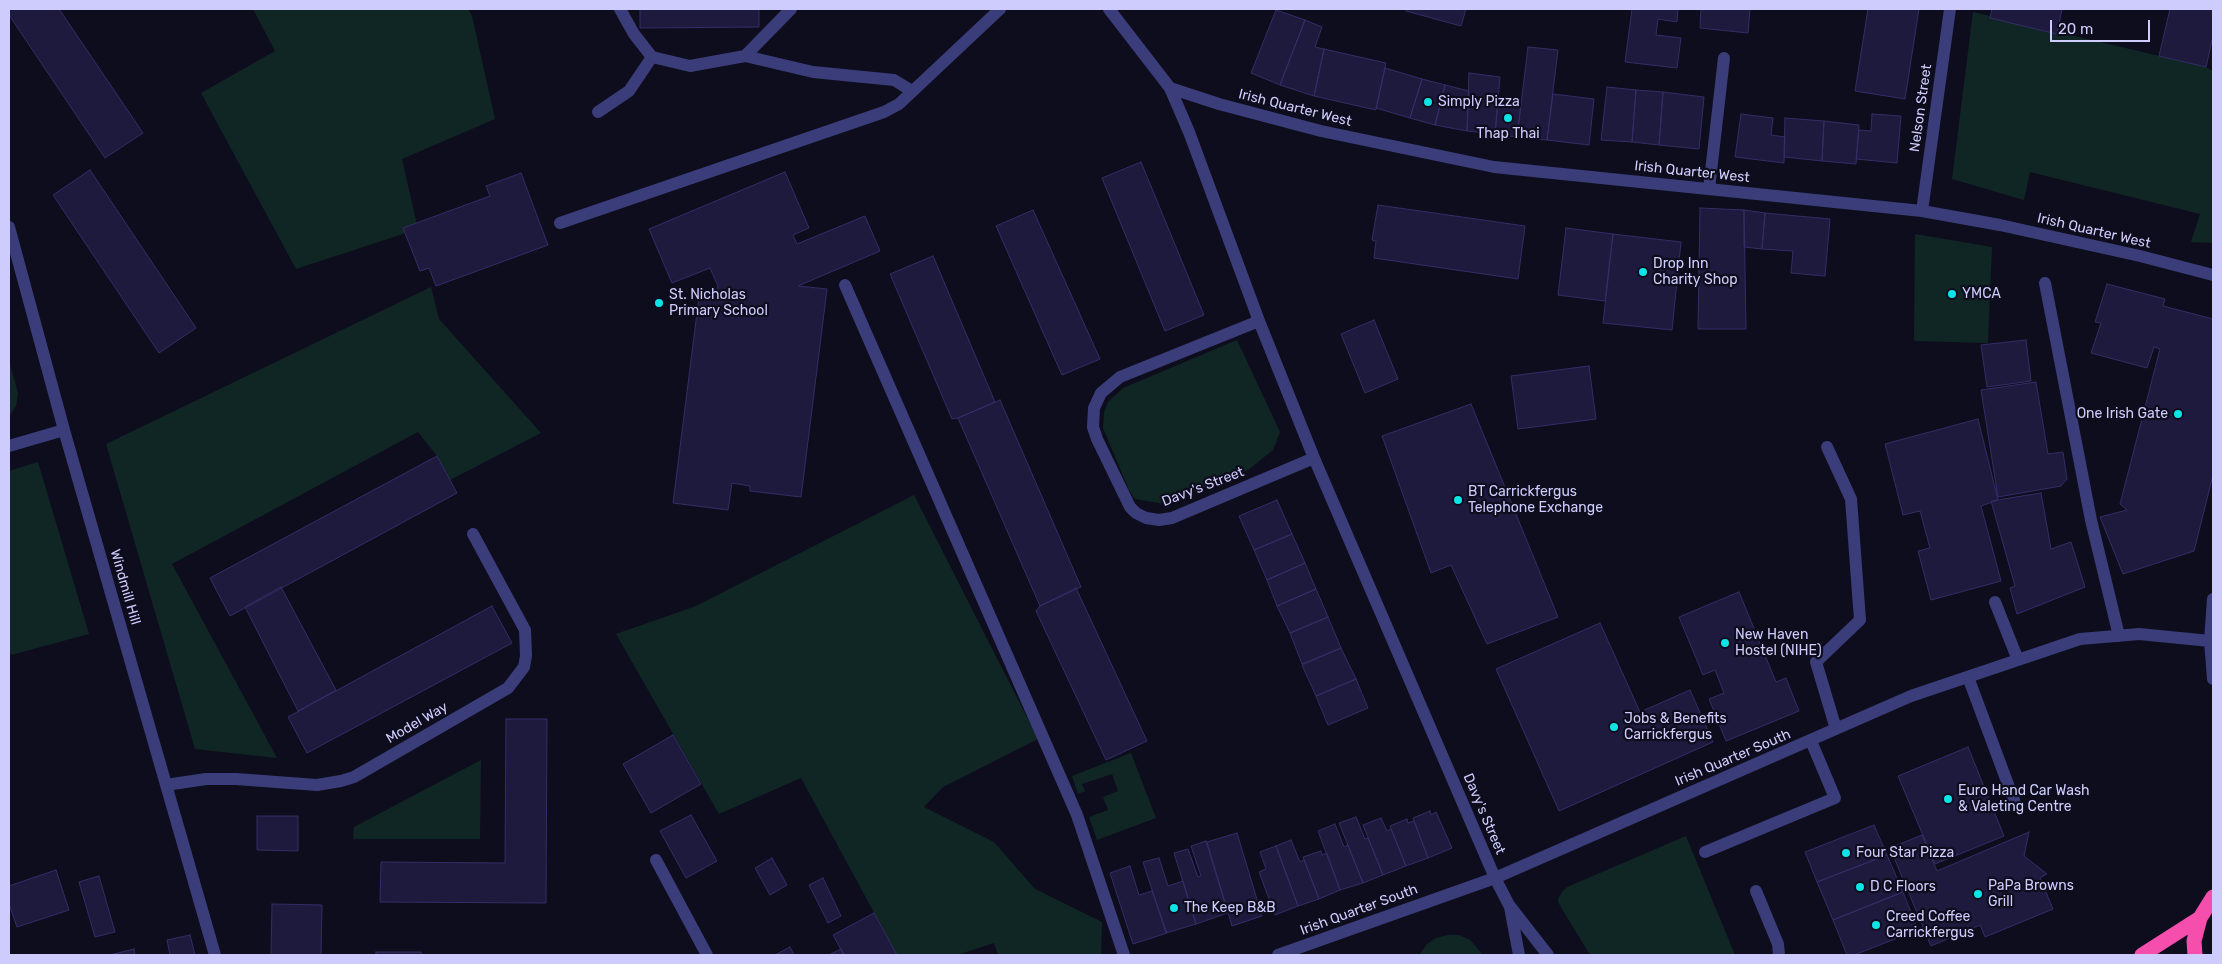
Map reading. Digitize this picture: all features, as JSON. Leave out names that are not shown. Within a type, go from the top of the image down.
[{"type":"highway","points":[[2195,955],[2194,941],[2200,918],[2213,895]]},
{"type":"highway","points":[[2142,955],[2200,918]]},
{"type":"street","points":[[620,9],[634,34],[652,57],[690,66],[745,56],[813,72],[894,80],[912,91]]},
{"type":"street","points":[[745,56],[791,9]]},
{"type":"street","points":[[560,223],[884,112],[899,104],[1000,9]]},
{"type":"street","name":"Davy's Street","points":[[1109,9],[1170,88],[1189,132],[1259,321],[1314,458],[1495,878],[1510,905],[1548,955]]},
{"type":"street","name":"Nelson Street","points":[[1922,211],[1950,9]]},
{"type":"street","points":[[598,112],[629,91],[652,57]]},
{"type":"street","points":[[1709,189],[1724,58]]},
{"type":"street","name":"Irish Quarter West","points":[[1170,88],[1219,104],[1321,131],[1494,167],[1922,211],[2056,237],[2213,275]]},
{"type":"street","name":"Windmill Hill","points":[[9,227],[64,430],[215,955]]},
{"type":"street","points":[[2045,283],[2091,520],[2119,636]]},
{"type":"street","points":[[845,285],[1077,815],[1124,955]]},
{"type":"street","name":"Davy's Street","points":[[1259,321],[1120,377],[1101,393],[1094,408],[1093,427],[1097,439],[1130,507],[1141,516],[1159,520],[1172,518],[1314,458]]},
{"type":"street","points":[[9,446],[64,430]]},
{"type":"street","points":[[1826,447],[1851,499],[1860,620],[1816,662],[1836,729]]},
{"type":"street","name":"Model Way","points":[[166,785],[206,780],[236,779],[317,785],[341,781],[354,776],[508,688],[524,667],[526,656],[524,630],[473,534]]},
{"type":"street","points":[[2213,599],[2210,641],[2213,679]]},
{"type":"street","points":[[1995,602],[2018,660]]},
{"type":"street","name":"Irish Quarter South","points":[[1278,955],[1495,878],[1911,696],[2080,639],[2139,634],[2210,641]]},
{"type":"street","points":[[1968,677],[2015,803]]},
{"type":"street","points":[[1705,852],[1836,798],[1811,740]]},
{"type":"street","points":[[656,860],[707,955]]},
{"type":"street","points":[[1756,891],[1778,944],[1779,955]]},
{"type":"street","name":"Davy's Street","points":[[1510,905],[1519,955]]},
{"type":"green space","points":[[253,9],[468,9],[472,16],[495,119],[402,159],[418,229],[296,269],[201,93],[275,51]]},
{"type":"green space","points":[[1973,12],[2206,67],[2213,71],[2213,243],[2191,242],[2200,214],[2030,172],[2024,200],[1952,179]]},
{"type":"green space","name":"YMCA","points":[[1915,234],[1992,247],[1988,343],[1914,341]]},
{"type":"green space","points":[[431,287],[439,319],[541,433],[450,480],[437,456],[418,432],[172,564],[277,758],[195,749],[106,444]]},
{"type":"green space","points":[[1237,340],[1280,432],[1273,450],[1248,470],[1164,504],[1135,499],[1129,490],[1103,428],[1104,413],[1108,402],[1123,388]]},
{"type":"green space","points":[[9,361],[18,393],[16,406],[9,416]]},
{"type":"green space","points":[[38,462],[89,634],[11,655],[9,648],[9,471]]},
{"type":"green space","points":[[914,495],[1038,739],[943,787],[924,807],[994,842],[1035,889],[1102,922],[1101,955],[998,955],[994,943],[957,955],[897,955],[801,778],[719,814],[616,634],[696,606]]},
{"type":"green space","points":[[1131,753],[1156,818],[1097,840],[1089,817],[1108,810],[1103,797],[1118,791],[1112,774],[1082,784],[1085,791],[1078,794],[1072,776]]},
{"type":"green space","points":[[481,760],[480,839],[353,839],[354,827]]},
{"type":"green space","points":[[1686,836],[1735,955],[1590,955],[1559,904],[1558,899],[1562,892],[1567,887]]},
{"type":"green space","points":[[1447,935],[1459,935],[1470,940],[1483,955],[1419,955],[1427,944],[1436,938]]},
{"type":"building","points":[[9,9],[59,9],[143,133],[105,158],[9,15]]},
{"type":"building","points":[[640,9],[759,9],[759,27],[640,28]]},
{"type":"building","points":[[1406,9],[1466,9],[1461,26],[1406,11]]},
{"type":"building","points":[[1632,9],[1678,9],[1677,22],[1658,19],[1656,35],[1681,38],[1677,68],[1625,62]]},
{"type":"building","points":[[1701,9],[1750,9],[1748,33],[1700,28]]},
{"type":"building","points":[[1868,9],[1919,9],[1905,99],[1855,91]]},
{"type":"building","points":[[1992,9],[2062,9],[2057,34],[1990,18]]},
{"type":"building","points":[[2170,9],[2213,9],[2213,36],[2206,67],[2159,56]]},
{"type":"building","points":[[1276,10],[1305,20],[1280,85],[1251,73]]},
{"type":"building","points":[[1305,20],[1322,27],[1315,47],[1324,49],[1314,96],[1280,85]]},
{"type":"building","points":[[1528,47],[1558,50],[1547,140],[1517,137]]},
{"type":"building","points":[[1324,49],[1386,63],[1376,110],[1314,96]]},
{"type":"building","points":[[1385,68],[1422,79],[1410,118],[1376,108]]},
{"type":"building","points":[[1469,73],[1500,77],[1495,134],[1467,131]]},
{"type":"building","name":"Simply Pizza","points":[[1422,79],[1445,85],[1435,125],[1410,118]]},
{"type":"building","points":[[1445,85],[1469,91],[1467,131],[1435,125]]},
{"type":"building","points":[[1607,87],[1636,90],[1632,142],[1601,140]]},
{"type":"building","points":[[1636,90],[1663,92],[1659,145],[1632,142]]},
{"type":"building","points":[[1663,92],[1704,97],[1699,149],[1659,145]]},
{"type":"building","points":[[1553,94],[1594,99],[1589,145],[1547,140]]},
{"type":"building","name":"Thap Thai","points":[[1498,101],[1521,103],[1517,137],[1495,134]]},
{"type":"building","points":[[1741,114],[1773,118],[1771,135],[1785,137],[1784,163],[1735,157]]},
{"type":"building","points":[[1872,114],[1901,116],[1897,163],[1856,159],[1859,130],[1871,131]]},
{"type":"building","points":[[1785,118],[1824,121],[1822,161],[1784,157]]},
{"type":"building","points":[[1824,121],[1859,125],[1856,164],[1822,161]]},
{"type":"building","points":[[1141,162],[1204,315],[1165,331],[1102,178]]},
{"type":"building","points":[[90,170],[196,328],[159,353],[53,195]]},
{"type":"building","name":"St. Nicholas Primary School","points":[[785,172],[809,228],[793,235],[797,244],[865,216],[880,251],[798,286],[827,289],[801,497],[750,491],[750,486],[732,483],[728,510],[673,503],[699,297],[716,299],[718,286],[710,268],[672,283],[649,229]]},
{"type":"building","points":[[521,173],[548,245],[436,286],[429,268],[420,271],[403,228],[490,196],[486,186]]},
{"type":"building","points":[[1378,205],[1525,226],[1518,279],[1374,258],[1376,241],[1372,240]]},
{"type":"building","points":[[1700,208],[1744,210],[1746,329],[1698,329]]},
{"type":"building","points":[[1033,210],[1100,359],[1062,375],[996,226]]},
{"type":"building","points":[[1744,210],[1765,213],[1762,249],[1744,247]]},
{"type":"building","points":[[1765,213],[1830,219],[1825,276],[1791,273],[1793,251],[1762,249]]},
{"type":"building","points":[[1566,228],[1613,234],[1605,301],[1558,295]]},
{"type":"building","name":"Drop Inn Charity Shop","points":[[1613,234],[1681,242],[1672,330],[1603,323]]},
{"type":"building","points":[[933,256],[995,402],[952,419],[890,274]]},
{"type":"building","name":"One Irish Gate","points":[[2107,284],[2165,299],[2163,306],[2213,319],[2213,475],[2194,551],[2123,574],[2100,517],[2127,510],[2120,504],[2160,349],[2154,347],[2147,368],[2091,353],[2101,323],[2095,322]]},
{"type":"building","points":[[1374,320],[1398,379],[1365,393],[1341,334]]},
{"type":"building","points":[[2026,340],[2031,381],[1987,387],[1981,345]]},
{"type":"building","points":[[1589,366],[1596,419],[1518,429],[1511,376]]},
{"type":"building","points":[[2036,382],[2048,454],[2063,452],[2067,479],[2061,486],[1998,497],[1981,390]]},
{"type":"building","points":[[1000,400],[1081,587],[1040,606],[958,418]]},
{"type":"building","name":"BT Carrickfergus Telephone Exchange","points":[[1471,404],[1558,617],[1487,644],[1451,565],[1431,573],[1382,436]]},
{"type":"building","points":[[1978,419],[1998,500],[1981,506],[2001,581],[1931,600],[1918,551],[1930,548],[1920,511],[1903,515],[1885,444]]},
{"type":"building","points":[[437,456],[457,493],[230,616],[210,578]]},
{"type":"building","points":[[2041,493],[2051,549],[2071,542],[2085,587],[2017,614],[2010,588],[2015,586],[1991,501]]},
{"type":"building","points":[[1277,500],[1292,534],[1254,550],[1239,516]]},
{"type":"building","points":[[1292,534],[1305,563],[1267,580],[1254,550]]},
{"type":"building","points":[[1305,563],[1316,589],[1277,606],[1267,580]]},
{"type":"building","points":[[281,587],[336,690],[298,711],[245,607]]},
{"type":"building","points":[[1076,588],[1147,741],[1106,760],[1036,611],[1040,606]]},
{"type":"building","points":[[1316,589],[1328,617],[1290,633],[1277,606]]},
{"type":"building","name":"New Haven Hostel (NIHE)","points":[[1739,592],[1776,682],[1786,678],[1799,711],[1726,741],[1709,699],[1724,693],[1715,670],[1703,675],[1679,617]]},
{"type":"building","points":[[492,606],[512,643],[307,753],[288,717]]},
{"type":"building","points":[[1328,617],[1341,648],[1302,664],[1290,633]]},
{"type":"building","name":"Jobs & Benefits Carrickfergus","points":[[1600,623],[1640,712],[1690,690],[1713,742],[1559,811],[1496,669]]},
{"type":"building","points":[[1341,648],[1356,679],[1316,696],[1302,665]]},
{"type":"building","points":[[1356,679],[1368,708],[1328,725],[1316,696]]},
{"type":"building","points":[[506,719],[547,719],[546,903],[380,902],[381,862],[505,863]]},
{"type":"building","points":[[673,735],[701,784],[651,813],[623,764]]},
{"type":"building","name":"Euro Hand Car Wash & Valeting Centre","points":[[1968,747],[2004,836],[1935,864],[1898,776]]},
{"type":"building","points":[[1430,811],[1431,815],[1436,812],[1452,848],[1428,858],[1413,818]]},
{"type":"building","points":[[691,815],[717,861],[686,878],[660,831]]},
{"type":"building","points":[[257,816],[298,816],[298,851],[257,850]]},
{"type":"building","points":[[1356,817],[1365,839],[1368,838],[1383,875],[1363,883],[1339,823]]},
{"type":"building","points":[[1381,818],[1387,831],[1391,829],[1406,866],[1383,875],[1363,825]]},
{"type":"building","points":[[1407,819],[1408,823],[1414,821],[1428,858],[1406,866],[1390,826]]},
{"type":"building","points":[[1335,824],[1344,847],[1348,845],[1363,883],[1340,890],[1318,831]]},
{"type":"building","name":"Four Star Pizza","points":[[1874,825],[1887,855],[1817,882],[1805,852]]},
{"type":"building","name":"PaPa Browns Grill","points":[[2029,832],[2024,856],[2047,874],[2040,878],[2053,909],[1985,937],[1980,925],[1931,946],[1890,848],[1922,835],[1937,871]]},
{"type":"building","points":[[1237,833],[1262,916],[1232,926],[1207,842]]},
{"type":"building","points":[[1291,840],[1300,862],[1304,860],[1319,899],[1298,906],[1276,846]]},
{"type":"building","points":[[1206,841],[1228,913],[1196,924],[1174,853],[1188,849],[1198,877],[1201,876],[1191,846]]},
{"type":"building","points":[[1276,846],[1298,906],[1275,915],[1259,872],[1266,869],[1260,852]]},
{"type":"building","points":[[1321,851],[1322,855],[1327,853],[1340,890],[1319,899],[1303,857]]},
{"type":"building","name":"D C Floors","points":[[1887,855],[1903,892],[1833,920],[1817,882]]},
{"type":"building","points":[[772,858],[787,885],[770,895],[755,868]]},
{"type":"building","name":"The Keep B&B","points":[[1159,858],[1168,886],[1183,881],[1196,924],[1166,933],[1143,862]]},
{"type":"building","points":[[1130,866],[1139,895],[1152,891],[1167,933],[1133,944],[1110,873]]},
{"type":"building","points":[[56,870],[69,910],[17,927],[9,904],[9,886]]},
{"type":"building","points":[[99,876],[115,932],[95,937],[79,882]]},
{"type":"building","points":[[823,878],[841,916],[828,923],[809,885]]},
{"type":"building","name":"Creed Coffee Carrickfergus","points":[[1903,892],[1918,930],[1854,955],[1847,955],[1833,920]]},
{"type":"building","points":[[272,904],[322,905],[321,955],[271,955]]},
{"type":"building","points":[[874,913],[897,955],[844,955],[833,935]]},
{"type":"building","points":[[190,935],[195,955],[170,955],[167,940]]},
{"type":"building","points":[[790,947],[794,955],[775,955]]},
{"type":"building","points":[[134,949],[135,955],[110,955]]},
{"type":"building","points":[[841,949],[844,955],[829,955]]},
{"type":"building","points":[[376,952],[421,952],[421,955],[376,955]]},
{"type":"place","name":"Simply Pizza","points":[[1428,102]]},
{"type":"place","name":"Thap Thai","points":[[1508,118]]},
{"type":"place","name":"Drop Inn Charity Shop","points":[[1643,272]]},
{"type":"place","name":"YMCA","points":[[1952,294]]},
{"type":"place","name":"St. Nicholas Primary School","points":[[659,303]]},
{"type":"place","name":"One Irish Gate","points":[[2178,414]]},
{"type":"place","name":"BT Carrickfergus Telephone Exchange","points":[[1458,500]]},
{"type":"place","name":"New Haven Hostel (NIHE)","points":[[1725,643]]},
{"type":"place","name":"Jobs & Benefits Carrickfergus","points":[[1614,727]]},
{"type":"place","name":"Euro Hand Car Wash & Valeting Centre","points":[[1948,799]]},
{"type":"place","name":"Four Star Pizza","points":[[1846,853]]},
{"type":"place","name":"D C Floors","points":[[1860,887]]},
{"type":"place","name":"PaPa Browns Grill","points":[[1978,894]]},
{"type":"place","name":"The Keep B&B","points":[[1174,908]]},
{"type":"place","name":"Creed Coffee Carrickfergus","points":[[1876,925]]}]
